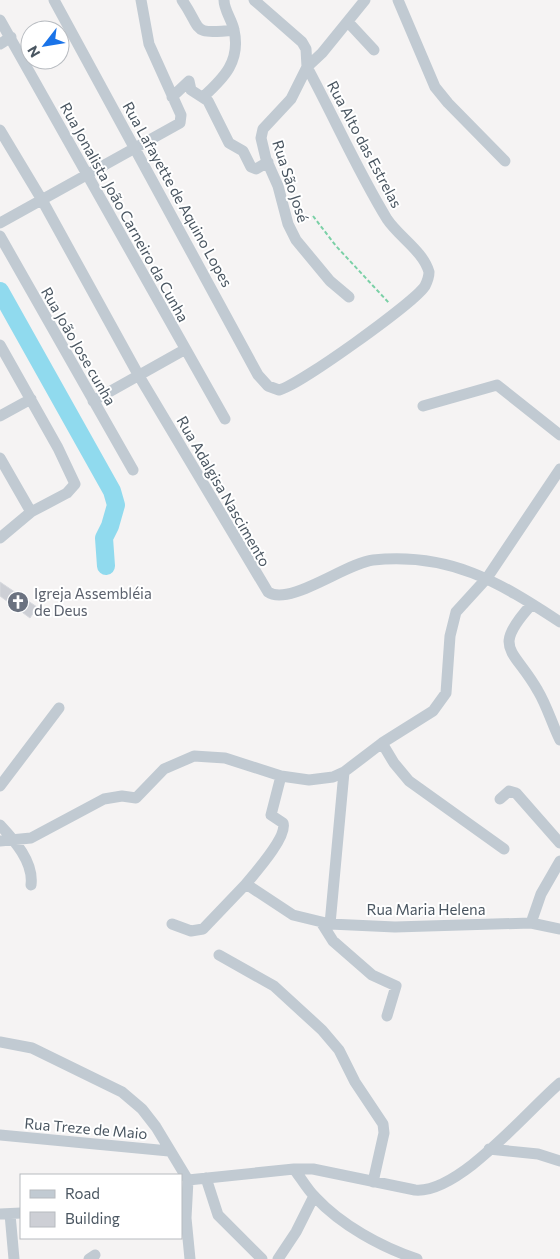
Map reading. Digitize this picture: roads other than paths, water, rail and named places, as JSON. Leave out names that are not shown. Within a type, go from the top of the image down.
[{"type":"street","name":"Rua Lafayette de Aquino Lopes","points":[[54,0],[258,375],[268,386],[284,389]]},
{"type":"street","points":[[0,224],[135,146],[180,123],[181,117],[149,44],[142,0]]},
{"type":"street","points":[[182,0],[196,28],[203,32],[234,30]]},
{"type":"street","points":[[203,97],[225,76],[232,66],[236,48],[234,30],[224,0]]},
{"type":"street","name":"Rua Alto das Estrelas","points":[[254,0],[302,42],[306,49],[307,67],[369,190],[394,230],[427,264],[430,272],[424,287],[396,310],[348,348],[284,389]]},
{"type":"street","points":[[307,67],[348,22],[365,0]]},
{"type":"street","points":[[398,0],[435,86],[448,103],[505,161]]},
{"type":"street","name":"Rua Jonalista João Carneiro da Cunha","points":[[0,20],[88,173],[184,350],[225,419]]},
{"type":"street","points":[[348,22],[374,50]]},
{"type":"street","points":[[0,44],[11,37]]},
{"type":"street","name":"Rua São José","points":[[307,67],[291,99],[263,129],[261,138],[278,186],[288,224],[296,240],[330,281],[348,297]]},
{"type":"street","points":[[172,97],[189,81],[191,90],[203,97],[214,112],[229,143],[243,151],[251,167],[256,169],[268,162]]},
{"type":"street","name":"Rua Adalgisa Nascimento","points":[[0,130],[42,200],[139,376],[212,496],[263,588],[272,595],[284,596],[298,592],[342,570],[373,560],[411,560],[440,563],[461,567],[487,578],[560,622]]},
{"type":"street","name":"Rua João Jose cunha","points":[[0,236],[133,470]]},
{"type":"street","points":[[0,345],[58,448],[75,484],[68,493],[32,512],[0,538]]},
{"type":"street","points":[[93,401],[184,350]]},
{"type":"street","points":[[423,406],[497,385],[560,435]]},
{"type":"street","points":[[0,416],[31,399]]},
{"type":"street","points":[[0,458],[32,512]]},
{"type":"street","points":[[0,841],[31,838],[104,799],[122,796],[138,797],[164,769],[194,756],[226,758],[281,776],[318,780],[333,777],[344,772],[382,743],[433,711],[444,699],[448,687],[450,636],[454,618],[460,608],[487,578],[560,469]]},
{"type":"street","points":[[532,604],[514,626],[509,637],[509,648],[538,691],[560,740]]},
{"type":"street","points":[[2,779],[59,708]]},
{"type":"street","points":[[382,743],[394,763],[409,780],[504,849]]},
{"type":"street","points":[[344,772],[326,923],[332,941],[372,975],[396,986],[397,989],[387,1016]]},
{"type":"street","points":[[172,924],[191,931],[203,929],[246,884],[269,855],[284,828],[284,823],[271,815],[281,776]]},
{"type":"street","points":[[500,799],[509,791],[516,793],[559,840]]},
{"type":"street","points":[[0,825],[15,841],[27,863],[32,878],[31,884]]},
{"type":"street","points":[[531,924],[541,894],[560,861]]},
{"type":"street","name":"Rua Maria Helena","points":[[246,884],[282,910],[293,915],[326,923],[396,927],[531,924],[560,929]]},
{"type":"street","points":[[219,956],[274,986],[322,1030],[339,1050],[355,1082],[383,1124],[384,1132],[372,1182]]},
{"type":"street","points":[[0,1042],[32,1048],[122,1092],[142,1109],[156,1127],[188,1180],[186,1218],[190,1259]]},
{"type":"street","points":[[188,1180],[294,1169],[327,1170],[372,1182],[416,1190],[433,1189],[459,1174],[489,1149],[560,1083]]},
{"type":"street","name":"Rua Treze de Maio","points":[[0,1135],[169,1151]]},
{"type":"street","points":[[489,1149],[538,1154],[560,1161]]},
{"type":"street","points":[[294,1169],[314,1196],[346,1223],[386,1246],[415,1259]]},
{"type":"street","points":[[206,1178],[218,1215],[262,1259]]},
{"type":"street","points":[[278,1259],[296,1232],[314,1196]]},
{"type":"street","points":[[10,1213],[14,1259]]},
{"type":"waterway","points":[[0,291],[112,491],[116,505],[110,526],[104,538],[106,566]]},
{"type":"place","name":"Igreja Assembléia de Deus","points":[[18,602]]}]
